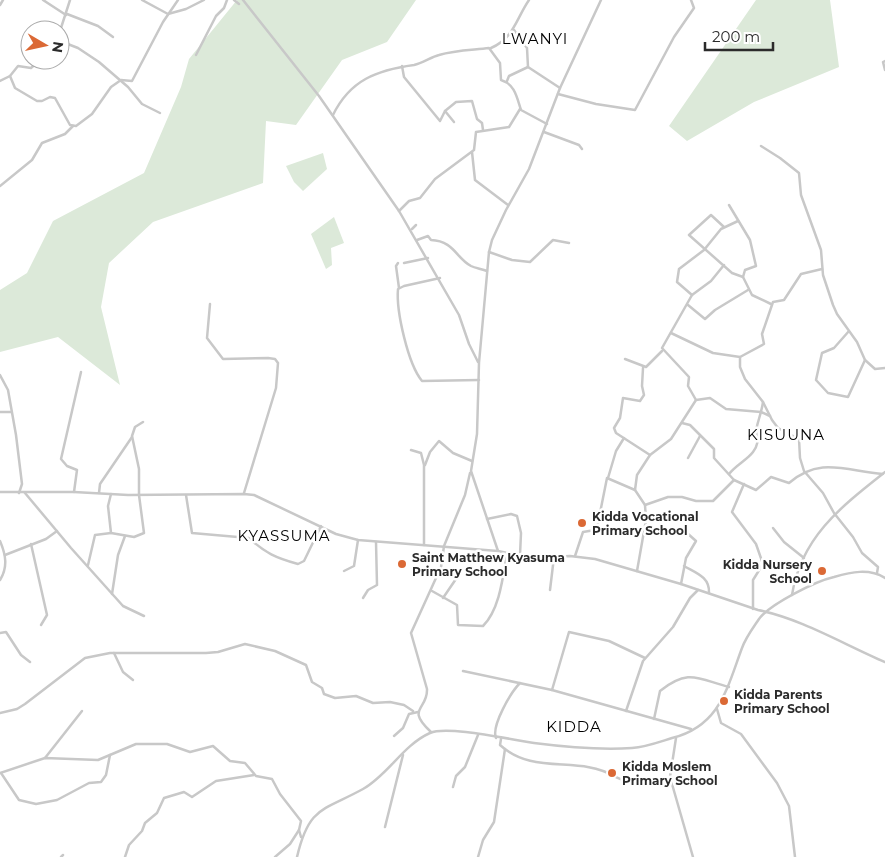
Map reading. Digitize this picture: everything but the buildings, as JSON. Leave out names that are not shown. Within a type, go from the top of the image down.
[{"type":"street","points":[[0,5],[3,0]]},
{"type":"street","points":[[43,0],[66,15],[98,26],[113,37]]},
{"type":"street","points":[[64,20],[70,0]]},
{"type":"street","points":[[142,0],[168,14],[186,9],[204,0]]},
{"type":"street","points":[[0,186],[32,160],[42,143],[65,134],[73,126],[87,119],[97,108],[108,90],[121,80],[132,81],[168,14],[178,0]]},
{"type":"street","points":[[196,55],[216,16],[224,8],[228,0]]},
{"type":"street","points":[[234,0],[239,4]]},
{"type":"street","points":[[243,0],[332,116],[400,211],[440,278],[459,315],[469,344],[479,363]]},
{"type":"street","points":[[332,116],[345,93],[356,84],[395,67],[416,64],[438,55],[491,48],[499,44],[514,30],[518,16],[529,0]]},
{"type":"street","points":[[601,0],[560,88],[530,169],[508,205],[492,240],[489,252],[479,363],[476,434],[471,471],[465,495],[444,546],[441,567],[411,634],[427,689],[427,696],[418,712],[421,722],[431,732],[478,735],[537,744],[632,748],[676,738],[704,723],[717,709],[729,687],[742,646],[759,619],[768,611],[792,595],[821,581],[842,575],[856,572],[877,573],[885,578]]},
{"type":"street","points":[[558,94],[596,104],[635,110],[674,37],[693,11],[691,0]]},
{"type":"street","points":[[514,30],[527,48],[528,67]]},
{"type":"street","points":[[70,45],[78,48],[121,80],[142,104],[160,113]]},
{"type":"street","points":[[491,48],[500,63],[501,78],[507,81],[516,93],[520,108],[547,124]]},
{"type":"street","points":[[885,61],[883,62],[885,70]]},
{"type":"street","points":[[0,81],[10,76],[18,66],[20,66]]},
{"type":"street","points":[[402,66],[404,76],[440,121],[445,111],[456,102],[472,101],[477,119],[482,123],[483,130]]},
{"type":"street","points":[[528,67],[560,88]]},
{"type":"street","points":[[507,81],[509,76],[528,67]]},
{"type":"street","points":[[10,76],[15,88],[37,101],[50,97],[54,98],[73,126]]},
{"type":"street","points":[[400,211],[409,201],[420,198],[435,179],[472,152],[476,147],[476,132],[509,126],[520,108]]},
{"type":"street","points":[[445,111],[454,122]]},
{"type":"street","points":[[544,132],[574,143],[582,149]]},
{"type":"street","points":[[761,146],[798,172],[801,195],[821,250],[822,269],[837,314],[865,360],[875,369],[885,368]]},
{"type":"street","points":[[472,152],[476,180],[508,205]]},
{"type":"street","points":[[729,205],[750,240],[756,266],[745,270],[743,276],[749,290],[756,298],[772,304],[784,300],[801,274],[822,269]]},
{"type":"street","points":[[724,227],[712,215],[690,232],[689,235],[704,250],[734,274],[743,276]]},
{"type":"street","points":[[692,295],[678,282],[680,269],[704,250],[724,227],[738,221]]},
{"type":"street","points":[[412,231],[412,226],[416,225]]},
{"type":"street","points":[[417,240],[428,236],[431,240],[441,241],[458,252],[469,265],[486,271]]},
{"type":"street","points":[[489,252],[512,260],[530,262],[537,253],[553,240],[569,243]]},
{"type":"street","points":[[404,263],[428,258]]},
{"type":"street","points":[[398,263],[396,266],[397,284],[401,288]]},
{"type":"street","points":[[625,359],[643,368],[649,366],[662,351],[670,332],[688,305],[692,295],[711,281],[724,265]]},
{"type":"street","points":[[440,278],[401,288],[398,291],[399,320],[411,359],[421,380],[479,380]]},
{"type":"street","points":[[688,305],[706,319],[715,310],[749,290]]},
{"type":"street","points":[[210,304],[207,338],[221,357],[268,358],[275,359],[278,363],[276,388],[244,494]]},
{"type":"street","points":[[670,332],[713,353],[740,357],[764,344],[762,334],[772,304]]},
{"type":"street","points":[[849,331],[832,350],[822,353],[817,381],[828,392],[848,398],[865,360]]},
{"type":"street","points":[[662,351],[689,377],[688,386],[696,400]]},
{"type":"street","points":[[740,357],[740,367],[745,379],[763,402],[778,428],[799,439],[800,458],[804,471],[823,493],[834,513],[862,553],[875,562],[878,567],[877,573]]},
{"type":"street","points":[[643,368],[642,386],[644,395],[640,401],[623,398],[620,418],[614,426],[616,433],[650,455]]},
{"type":"street","points":[[74,492],[77,470],[67,466],[61,459],[81,372]]},
{"type":"street","points":[[0,374],[8,390],[22,484],[19,493]]},
{"type":"street","points":[[696,400],[710,398],[726,409],[761,412],[770,416]]},
{"type":"street","points":[[637,571],[645,532],[645,505],[635,490],[637,475],[650,455],[671,439],[696,400]]},
{"type":"street","points":[[729,474],[737,464],[749,457],[757,445],[759,437],[756,428],[763,402]]},
{"type":"street","points":[[0,412],[11,412]]},
{"type":"street","points":[[99,493],[100,484],[132,436],[135,427],[143,422]]},
{"type":"street","points":[[682,423],[690,425],[714,449],[714,458],[734,480],[756,490],[769,478],[774,477],[789,483],[804,471],[825,465],[884,473]]},
{"type":"street","points":[[88,565],[95,535],[112,533],[134,537],[144,533],[139,495],[139,469],[132,436]]},
{"type":"street","points":[[688,458],[700,436]]},
{"type":"street","points":[[575,556],[583,532],[597,528],[615,453],[624,438]]},
{"type":"street","points":[[424,468],[430,452],[439,441],[453,453],[472,461]]},
{"type":"street","points":[[411,450],[421,453],[424,468],[424,546]]},
{"type":"street","points":[[471,471],[498,551]]},
{"type":"street","points":[[792,595],[804,559],[820,530],[834,513],[884,473]]},
{"type":"street","points":[[608,478],[623,487],[635,490]]},
{"type":"street","points":[[645,505],[668,497],[682,497],[696,501],[713,500],[734,480]]},
{"type":"street","points":[[744,484],[732,512],[756,544],[763,564],[753,580],[753,609]]},
{"type":"street","points":[[0,492],[254,495],[321,526],[358,540],[498,551],[520,556],[575,556],[594,559],[681,584],[753,609],[768,611],[822,632],[885,662]]},
{"type":"street","points":[[25,493],[112,594],[130,610],[144,616]]},
{"type":"street","points":[[111,494],[108,506],[112,533]]},
{"type":"street","points":[[186,494],[192,533],[249,538],[256,547],[273,556],[298,564],[304,561],[321,526]]},
{"type":"street","points":[[488,519],[511,514],[517,516],[521,533],[520,556]]},
{"type":"street","points":[[773,528],[784,542],[804,559]]},
{"type":"street","points":[[5,555],[46,539],[57,531]]},
{"type":"street","points":[[681,584],[687,554],[696,541],[687,533]]},
{"type":"street","points":[[112,594],[118,554],[125,536]]},
{"type":"street","points":[[344,571],[354,566],[358,540]]},
{"type":"street","points":[[0,541],[5,555],[6,570],[0,580]]},
{"type":"street","points":[[363,598],[368,590],[377,585],[376,542]]},
{"type":"street","points":[[31,544],[47,615],[41,625]]},
{"type":"street","points":[[431,590],[457,605],[458,625],[485,626],[497,598],[507,553]]},
{"type":"street","points":[[550,590],[555,565],[554,557]]},
{"type":"street","points":[[684,566],[702,575],[708,582],[709,594]]},
{"type":"street","points":[[443,598],[458,576]]},
{"type":"street","points":[[626,712],[645,658],[673,627],[690,598],[698,590]]},
{"type":"street","points":[[0,633],[6,632],[21,655],[30,662]]},
{"type":"street","points":[[552,690],[569,632],[609,641],[645,658]]},
{"type":"street","points":[[0,713],[17,709],[25,704],[85,658],[114,653],[212,652],[245,644],[275,651],[306,665],[312,682],[322,688],[324,694],[335,698],[356,696],[373,703],[390,702],[418,712]]},
{"type":"street","points":[[114,653],[123,672],[133,680]]},
{"type":"street","points":[[462,671],[552,690],[692,730]]},
{"type":"street","points":[[654,719],[660,691],[684,678],[694,676],[729,687]]},
{"type":"street","points":[[496,738],[494,731],[498,718],[505,709],[510,695],[520,684]]},
{"type":"street","points":[[717,709],[721,723],[741,734],[777,783],[787,802],[794,833],[795,857]]},
{"type":"street","points":[[45,758],[82,711]]},
{"type":"street","points":[[394,736],[403,728],[409,714],[413,711]]},
{"type":"street","points":[[297,857],[301,839],[310,823],[326,806],[372,783],[403,754],[431,732]]},
{"type":"street","points":[[453,787],[456,776],[465,767],[478,735]]},
{"type":"street","points":[[501,738],[500,745],[505,750],[530,762],[590,766],[608,772],[627,783]]},
{"type":"street","points":[[676,738],[670,777],[693,857]]},
{"type":"street","points":[[110,755],[108,770],[101,782],[89,783],[58,800],[44,803],[33,804],[19,800],[0,773],[45,758],[93,760],[110,755],[126,746],[142,743],[167,744],[190,752],[213,746],[230,761],[245,763],[254,775]]},
{"type":"street","points":[[478,857],[483,840],[494,822],[505,750]]},
{"type":"street","points":[[385,827],[403,754]]},
{"type":"street","points":[[125,857],[129,845],[142,831],[145,823],[157,813],[164,798],[184,792],[192,797],[216,781],[254,775],[272,779],[280,794],[301,821],[310,823]]},
{"type":"street","points":[[275,857],[290,844],[299,830],[301,821]]},
{"type":"street","points":[[299,830],[301,839]]},
{"type":"green space","points":[[237,0],[416,0],[387,42],[342,60],[296,125],[266,121],[263,183],[153,222],[109,263],[101,307],[120,385],[58,337],[0,352],[0,290],[27,273],[53,221],[144,173],[181,87],[189,59]]},
{"type":"green space","points":[[756,0],[830,0],[839,67],[754,102],[687,141],[669,126]]},
{"type":"green space","points":[[323,153],[327,169],[303,191],[294,182],[286,166]]},
{"type":"green space","points":[[334,217],[344,243],[331,248],[332,265],[326,269],[311,234]]},
{"type":"place","name":"Kidda Vocational Primary School","points":[[582,523]]},
{"type":"place","name":"Saint Matthew Kyasuma Primary School","points":[[402,564]]},
{"type":"place","name":"Kidda Nursery School","points":[[822,571]]},
{"type":"place","name":"Kidda Parents Primary School","points":[[724,701]]},
{"type":"place","name":"Kidda Moslem Primary School","points":[[612,773]]},
{"type":"district","name":"LWANYI","points":[[535,38]]},
{"type":"district","name":"KISUUNA","points":[[786,434]]},
{"type":"district","name":"KYASSUMA","points":[[284,535]]},
{"type":"district","name":"KIDDA","points":[[574,726]]}]
